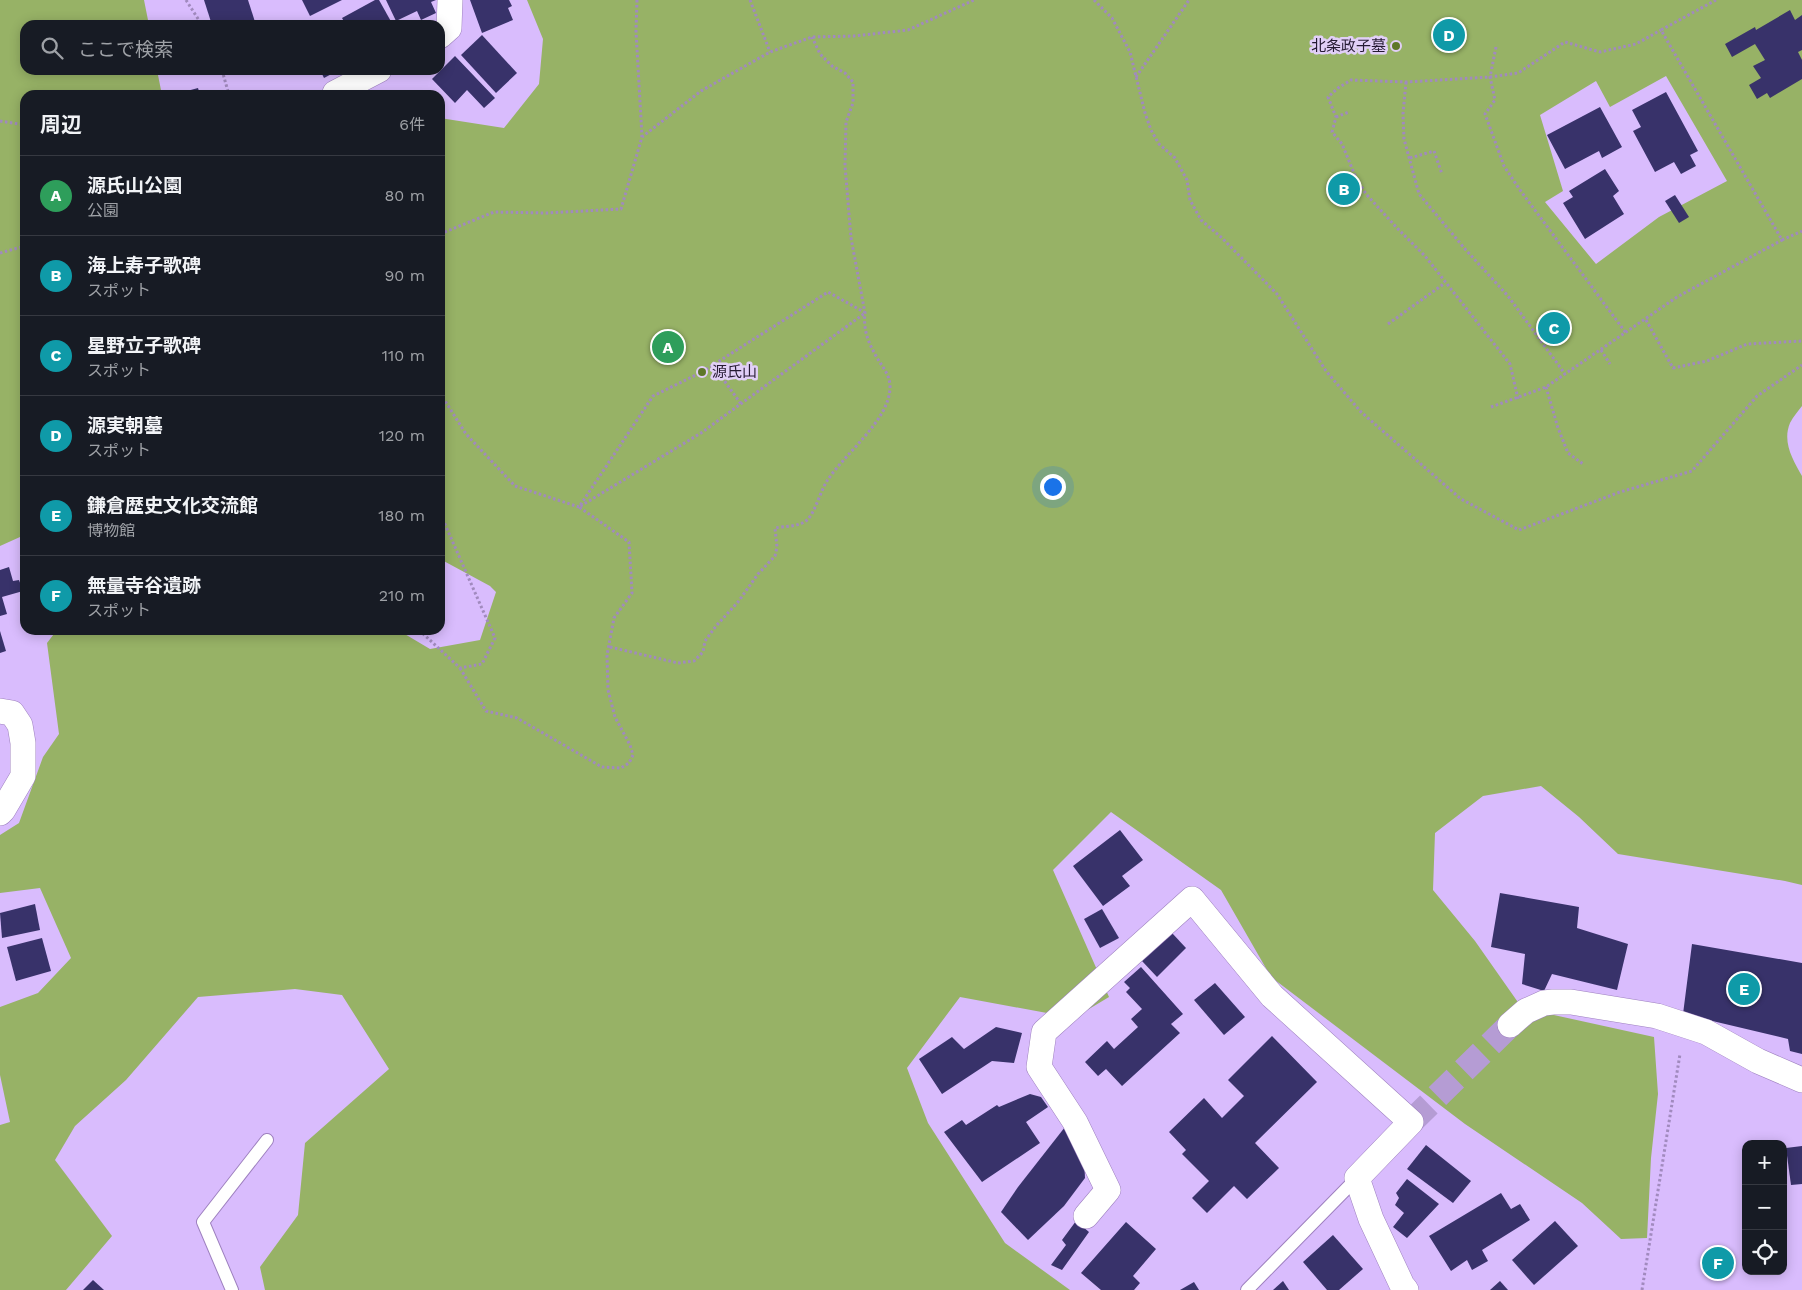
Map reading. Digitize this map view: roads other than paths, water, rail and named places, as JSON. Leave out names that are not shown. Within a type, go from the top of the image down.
[{"type":"street","points":[[445,32],[449,28],[450,0]]},
{"type":"street","points":[[342,90],[369,75]]},
{"type":"street","points":[[0,711],[12,713],[20,725],[23,743],[23,776],[0,813]]},
{"type":"street","points":[[1086,1216],[1108,1190],[1075,1122],[1039,1067],[1044,1032],[1192,899],[1272,996],[1411,1122],[1357,1178],[1371,1219],[1406,1290]]},
{"type":"street","points":[[1510,1025],[1526,1011],[1536,1006],[1561,1001],[1657,1016],[1685,1024],[1718,1038],[1758,1061],[1802,1080]]},
{"type":"lane","points":[[232,1290],[203,1222],[267,1140]]},
{"type":"lane","points":[[1247,1290],[1357,1178]]},
{"type":"tunnel","points":[[1411,1122],[1510,1025]]},
{"type":"place","name":"源実朝墓","points":[[1449,35]]},
{"type":"place","name":"北条政子墓","points":[[1396,46]]},
{"type":"place","name":"海上寿子歌碑","points":[[1344,189]]},
{"type":"place","name":"星野立子歌碑","points":[[1554,328]]},
{"type":"place","name":"源氏山公園","points":[[668,347]]},
{"type":"place","name":"源氏山","points":[[702,372]]},
{"type":"place","name":"鎌倉歴史文化交流館","points":[[1744,989]]},
{"type":"place","name":"無量寺谷遺跡","points":[[1718,1263]]}]
